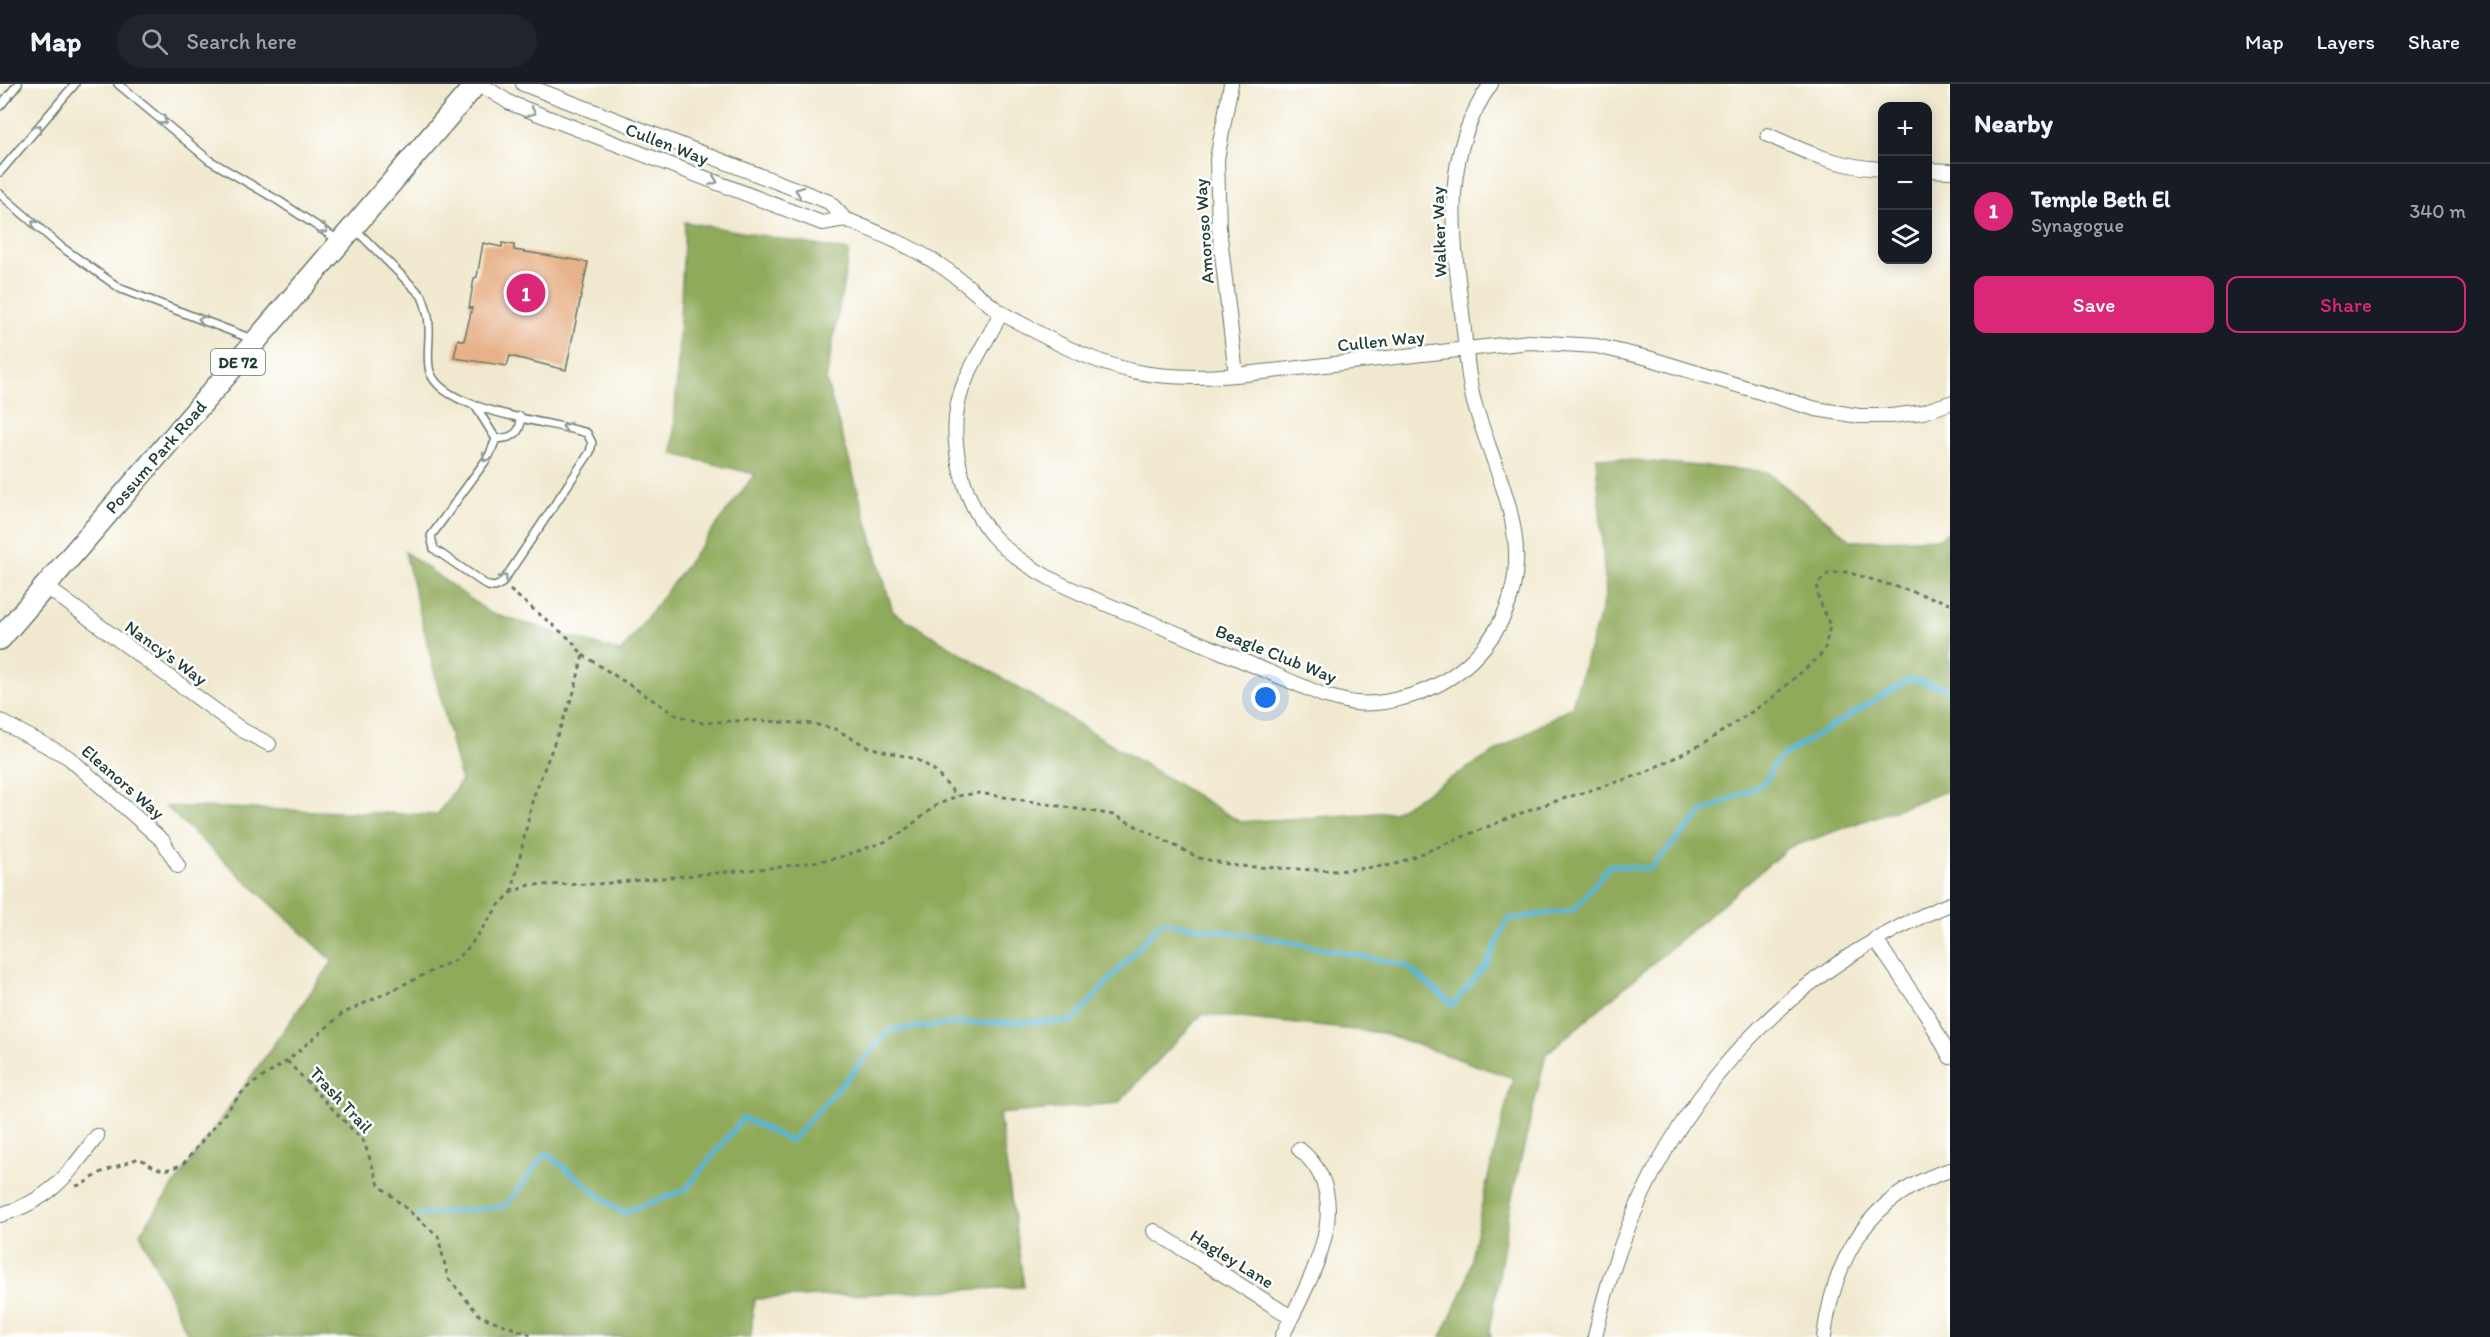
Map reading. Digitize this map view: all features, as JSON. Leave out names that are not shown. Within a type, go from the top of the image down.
[{"type":"main road","name":"Possum Park Road","points":[[0,639],[476,84]]},
{"type":"street","name":"Cullen Way","points":[[480,84],[510,103],[822,223],[845,219]]},
{"type":"street","name":"Cullen Way","points":[[523,84],[829,202],[845,219],[904,243],[937,263],[1001,313],[1074,352],[1113,367],[1150,375],[1192,379],[1529,342],[1596,346],[1648,358],[1816,409],[1859,416],[1891,416],[1923,412],[1950,403]]},
{"type":"street","name":"Amoroso Way","points":[[1231,84],[1217,159],[1219,228],[1236,375]]},
{"type":"street","name":"Walker Way","points":[[1467,350],[1454,247],[1453,193],[1459,150],[1472,115],[1491,84]]},
{"type":"street","points":[[1768,135],[1816,157],[1861,168],[1878,169]]},
{"type":"street","points":[[1932,170],[1950,171]]},
{"type":"street","name":"Beagle Club Way","points":[[1001,313],[962,390],[956,432],[964,483],[972,504],[992,535],[1019,559],[1063,585],[1325,696],[1357,703],[1392,701],[1424,692],[1455,676],[1478,655],[1499,627],[1512,591],[1516,563],[1513,521],[1473,399],[1467,350]]},
{"type":"street","name":"Nancy's Way","points":[[45,586],[242,730],[269,744]]},
{"type":"street","name":"Eleanors Way","points":[[0,721],[68,757],[163,841],[178,866]]},
{"type":"street","points":[[1595,1337],[1612,1269],[1635,1210],[1656,1166],[1703,1093],[1774,1013],[1828,969],[1875,939],[1950,904]]},
{"type":"street","points":[[1875,939],[1927,1015],[1950,1057]]},
{"type":"street","points":[[0,1215],[19,1209],[48,1194],[67,1176],[97,1136]]},
{"type":"street","points":[[1282,1337],[1320,1253],[1328,1212],[1322,1176],[1317,1166],[1299,1149]]},
{"type":"street","points":[[1824,1337],[1836,1278],[1850,1247],[1859,1234],[1887,1203],[1905,1190],[1950,1170]]},
{"type":"street","name":"Hagley Lane","points":[[1154,1231],[1291,1317]]},
{"type":"lane","points":[[0,172],[75,84]]},
{"type":"lane","points":[[118,84],[209,160],[279,201],[347,234],[422,296],[427,309],[429,327],[429,366],[435,383],[442,391],[476,407],[587,433],[592,443],[590,452],[502,583],[495,587],[488,586],[434,549],[431,536],[489,456],[496,439]]},
{"type":"lane","points":[[0,106],[15,85]]},
{"type":"lane","points":[[0,194],[60,246],[120,290],[257,341]]},
{"type":"lane","points":[[476,407],[496,439]]},
{"type":"lane","points":[[496,439],[510,438],[518,433],[521,423],[520,416]]},
{"type":"path","points":[[48,1194],[84,1184],[102,1172],[139,1158],[157,1169],[171,1170],[184,1163],[245,1089],[287,1061],[342,1014],[455,960],[469,947],[499,905],[512,892],[530,885],[598,884],[780,867],[838,858],[892,838],[936,806],[957,796],[979,793],[1114,815],[1199,858],[1237,866],[1338,871],[1393,865],[1534,807],[1642,774],[1706,742],[1771,699],[1824,652],[1830,626],[1817,594],[1818,583],[1829,573],[1846,572],[1950,603]]},
{"type":"path","points":[[502,583],[571,640],[583,655],[676,716],[703,723],[749,720],[814,724],[835,729],[868,747],[916,759],[933,769],[957,796]]},
{"type":"path","points":[[512,892],[533,798],[574,692],[583,655]]},
{"type":"path","name":"Trash Trail","points":[[287,1061],[364,1142],[379,1185],[438,1236],[448,1278],[480,1316],[529,1335],[529,1337]]},
{"type":"green space","points":[[685,222],[849,251],[826,380],[893,612],[1240,822],[1394,812],[1572,706],[1606,594],[1596,457],[1767,472],[1852,541],[1940,538],[1950,531],[1950,790],[1788,848],[1546,1054],[1511,1201],[1490,1331],[1491,1337],[1441,1337],[1466,1284],[1484,1194],[1513,1078],[1383,1033],[1202,1014],[1118,1103],[999,1114],[1024,1287],[754,1299],[751,1337],[189,1337],[140,1233],[333,961],[165,806],[437,815],[461,781],[405,552],[490,613],[621,652],[755,474],[673,454]]},
{"type":"building","points":[[483,243],[502,247],[502,243],[514,245],[514,250],[588,262],[566,370],[510,356],[507,366],[454,358],[458,339],[464,341],[472,308],[469,308],[474,278],[477,277]]},
{"type":"waterway","points":[[419,1215],[506,1206],[546,1153],[622,1213],[685,1190],[743,1118],[791,1141],[890,1030],[964,1023],[1073,1021],[1161,922],[1269,938],[1405,965],[1453,1005],[1488,962],[1508,919],[1574,910],[1610,865],[1649,869],[1703,812],[1764,783],[1778,759],[1910,679],[1950,689]]},
{"type":"place","name":"Temple Beth El","points":[[526,293]]}]
